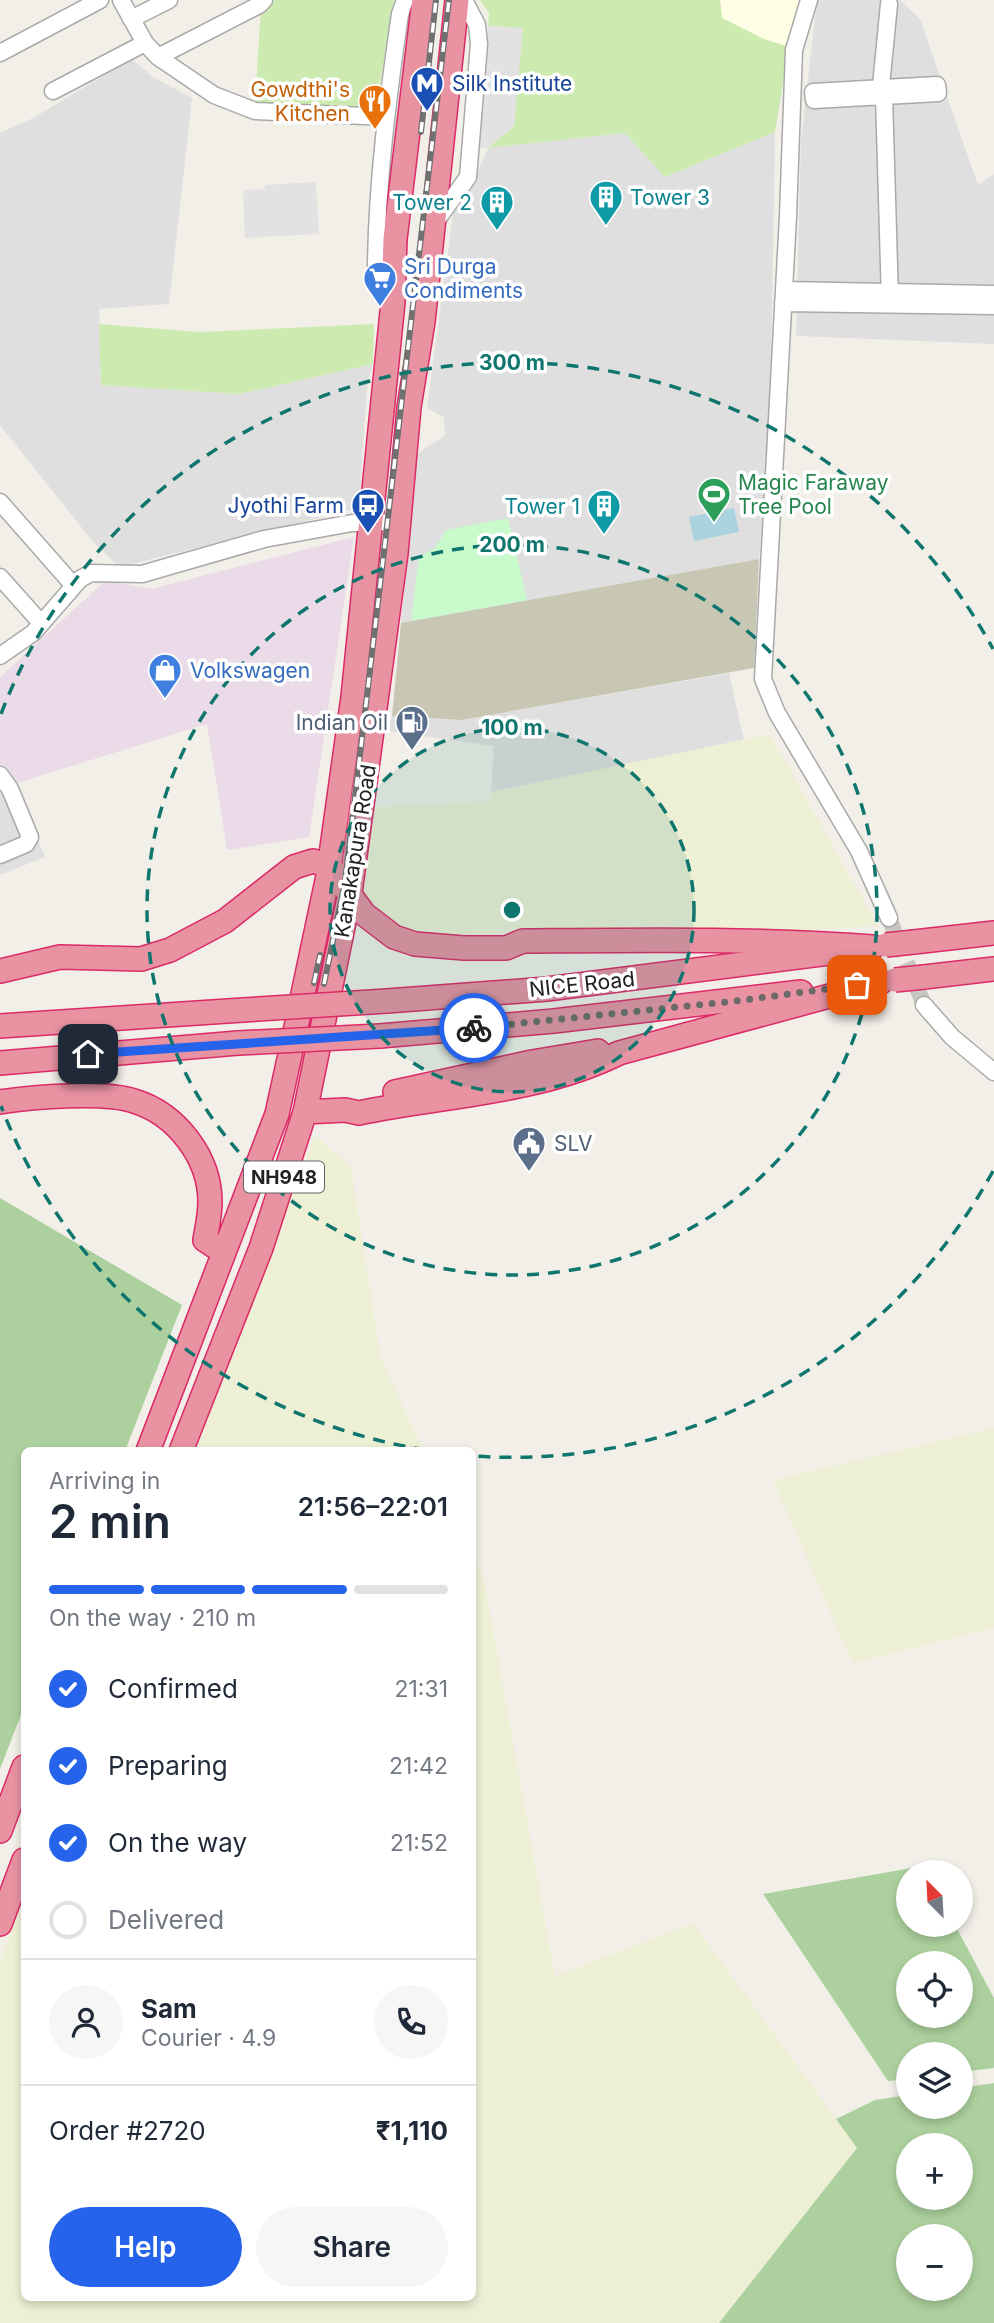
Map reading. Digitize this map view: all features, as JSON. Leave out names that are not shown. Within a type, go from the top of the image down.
[{"type":"highway","name":"Kanakapura Road","points":[[150,1447],[277,1114],[329,866],[354,697],[394,270],[424,0]]},
{"type":"highway","name":"Kanakapura Road","points":[[182,1447],[261,1248],[305,1112],[351,893],[368,780],[399,522],[409,407],[433,230],[457,0]]},
{"type":"highway","points":[[0,971],[60,957],[141,959],[170,950],[225,922],[295,867],[313,861],[329,866],[364,914],[394,937],[415,944],[506,948],[523,941],[660,938],[685,941],[775,939],[879,946]]},
{"type":"highway","name":"NICE Road","points":[[0,1026],[547,989],[994,933]]},
{"type":"highway","name":"NICE Road","points":[[0,1063],[554,1021],[994,969]]},
{"type":"highway","points":[[305,1112],[345,1110],[359,1113],[480,1094],[596,1065],[619,1054],[888,981]]},
{"type":"highway","points":[[0,1102],[110,1097],[135,1101],[160,1114],[178,1127],[200,1159],[210,1201],[205,1240],[223,1252]]},
{"type":"highway","points":[[170,1394],[199,1402]]},
{"type":"highway","points":[[0,1831],[21,1775]]},
{"type":"highway","points":[[0,1924],[21,1868]]},
{"type":"street","points":[[0,53],[100,0]]},
{"type":"street","points":[[121,0],[145,43],[158,57],[214,96],[255,111],[386,117]]},
{"type":"street","points":[[131,19],[169,0]]},
{"type":"street","points":[[158,57],[264,0]]},
{"type":"street","points":[[394,270],[376,266],[386,117],[400,13],[405,0]]},
{"type":"street","name":"Kanakapura Road","points":[[433,230],[444,206],[468,177],[479,44],[477,25],[464,0]]},
{"type":"street","points":[[809,0],[794,50],[784,296],[763,679],[777,713],[859,851],[889,918]]},
{"type":"street","points":[[889,4],[882,94],[890,298]]},
{"type":"street","points":[[53,91],[145,43]]},
{"type":"street","points":[[784,296],[890,298],[994,294]]},
{"type":"street","points":[[890,298],[994,306]]},
{"type":"street","points":[[0,502],[74,586]]},
{"type":"street","points":[[0,656],[41,623],[74,586],[91,573],[142,574],[264,539],[352,523],[399,522]]},
{"type":"street","points":[[0,577],[41,623]]},
{"type":"street","points":[[0,775],[5,791],[30,837],[26,844],[0,855]]},
{"type":"street","points":[[924,1005],[952,1037],[994,1072]]},
{"type":"shaded area","points":[[720,0],[801,0],[789,47],[764,39],[722,18]]},
{"type":"shaded area","points":[[817,0],[900,0],[920,19],[978,185],[994,174],[994,344],[796,336],[801,141]]},
{"type":"shaded area","points":[[488,26],[523,28],[514,126],[488,148],[478,148]]},
{"type":"shaded area","points":[[132,59],[153,77],[192,98],[169,304],[99,309],[101,385],[239,394],[373,364],[367,387],[359,508],[119,567],[94,543],[0,425],[0,133],[33,118]]},
{"type":"shaded area","points":[[775,132],[770,433],[759,559],[401,623],[417,454],[445,435],[444,417],[427,408],[454,206],[481,165],[488,148],[625,133],[666,177]]},
{"type":"shaded area","points":[[316,182],[319,234],[245,238],[243,190],[265,189],[265,185]]},
{"type":"shaded area","name":"Volkswagen","points":[[354,537],[309,837],[227,850],[207,724],[14,784],[0,765],[0,677],[106,580],[151,589]]},
{"type":"shaded area","points":[[759,559],[754,668],[462,720],[392,716],[401,623]]},
{"type":"shaded area","points":[[729,673],[744,741],[491,792],[494,746],[388,731],[392,716],[462,720]]},
{"type":"shaded area","points":[[770,734],[878,926],[775,932],[660,929],[420,935],[395,925],[375,909],[361,888],[376,807],[490,801],[491,792]]},
{"type":"shaded area","points":[[0,765],[14,784],[45,857],[0,875]]},
{"type":"shaded area","points":[[315,1135],[351,1167],[381,1359],[422,1447],[196,1447]]},
{"type":"shaded area","points":[[994,1428],[994,1628],[852,1663],[773,1480]]},
{"type":"shaded area","points":[[476,1561],[484,1579],[555,1976],[693,1923],[857,2147],[719,2323],[0,2323],[0,1961],[21,1904],[21,2301],[476,2301]]},
{"type":"green space","points":[[268,0],[394,0],[376,107],[255,103],[261,8],[269,8]]},
{"type":"green space","points":[[480,0],[720,0],[722,18],[764,39],[789,47],[775,132],[665,177],[625,133],[488,148],[514,126],[522,28],[488,26],[489,13]]},
{"type":"green space","points":[[99,324],[200,332],[374,324],[373,364],[239,394],[101,385]]},
{"type":"green space","points":[[508,518],[527,600],[411,621],[419,557],[435,548],[446,530]]},
{"type":"green space","points":[[0,1198],[182,1305],[127,1447],[21,1447],[21,1715],[0,1769]]},
{"type":"green space","points":[[896,1871],[896,1937],[961,1937],[969,1951],[896,1951],[896,2028],[973,2028],[973,1959],[994,1998],[994,2068],[973,2071],[973,2042],[896,2042],[896,2080],[888,2081],[763,1894]]},
{"type":"green space","points":[[994,2083],[994,2323],[719,2323],[857,2148],[836,2119],[875,2100],[896,2097],[896,2119],[973,2119],[973,2086]]},
{"type":"water","name":"Magic Faraway Tree Pool","points":[[734,508],[739,532],[694,541],[689,517]]},
{"type":"tunnel","points":[[889,918],[924,1005]]},
{"type":"railway","points":[[421,132],[436,0]]},
{"type":"railway","points":[[324,984],[345,882],[449,0]]},
{"type":"railway","points":[[314,983],[320,955]]},
{"type":"way so far","points":[[474,1028],[736,1001],[857,985]]},
{"type":"place","name":"Silk Institute","points":[[427,113]]},
{"type":"place","name":"Gowdthi's Kitchen","points":[[375,131]]},
{"type":"place","name":"Tower 3","points":[[606,227]]},
{"type":"place","name":"Tower 2","points":[[497,232]]},
{"type":"place","name":"Sri Durga Condiments","points":[[380,308]]},
{"type":"place","name":"Magic Faraway Tree Pool","points":[[714,524]]},
{"type":"place","name":"Jyothi Farm","points":[[368,535]]},
{"type":"place","name":"Tower 1","points":[[604,536]]},
{"type":"place","name":"Volkswagen","points":[[165,700]]},
{"type":"place","name":"Indian Oil","points":[[412,752]]},
{"type":"place","name":"SLV","points":[[529,1173]]},
{"type":"route","points":[[88,1054],[474,1028]]}]
